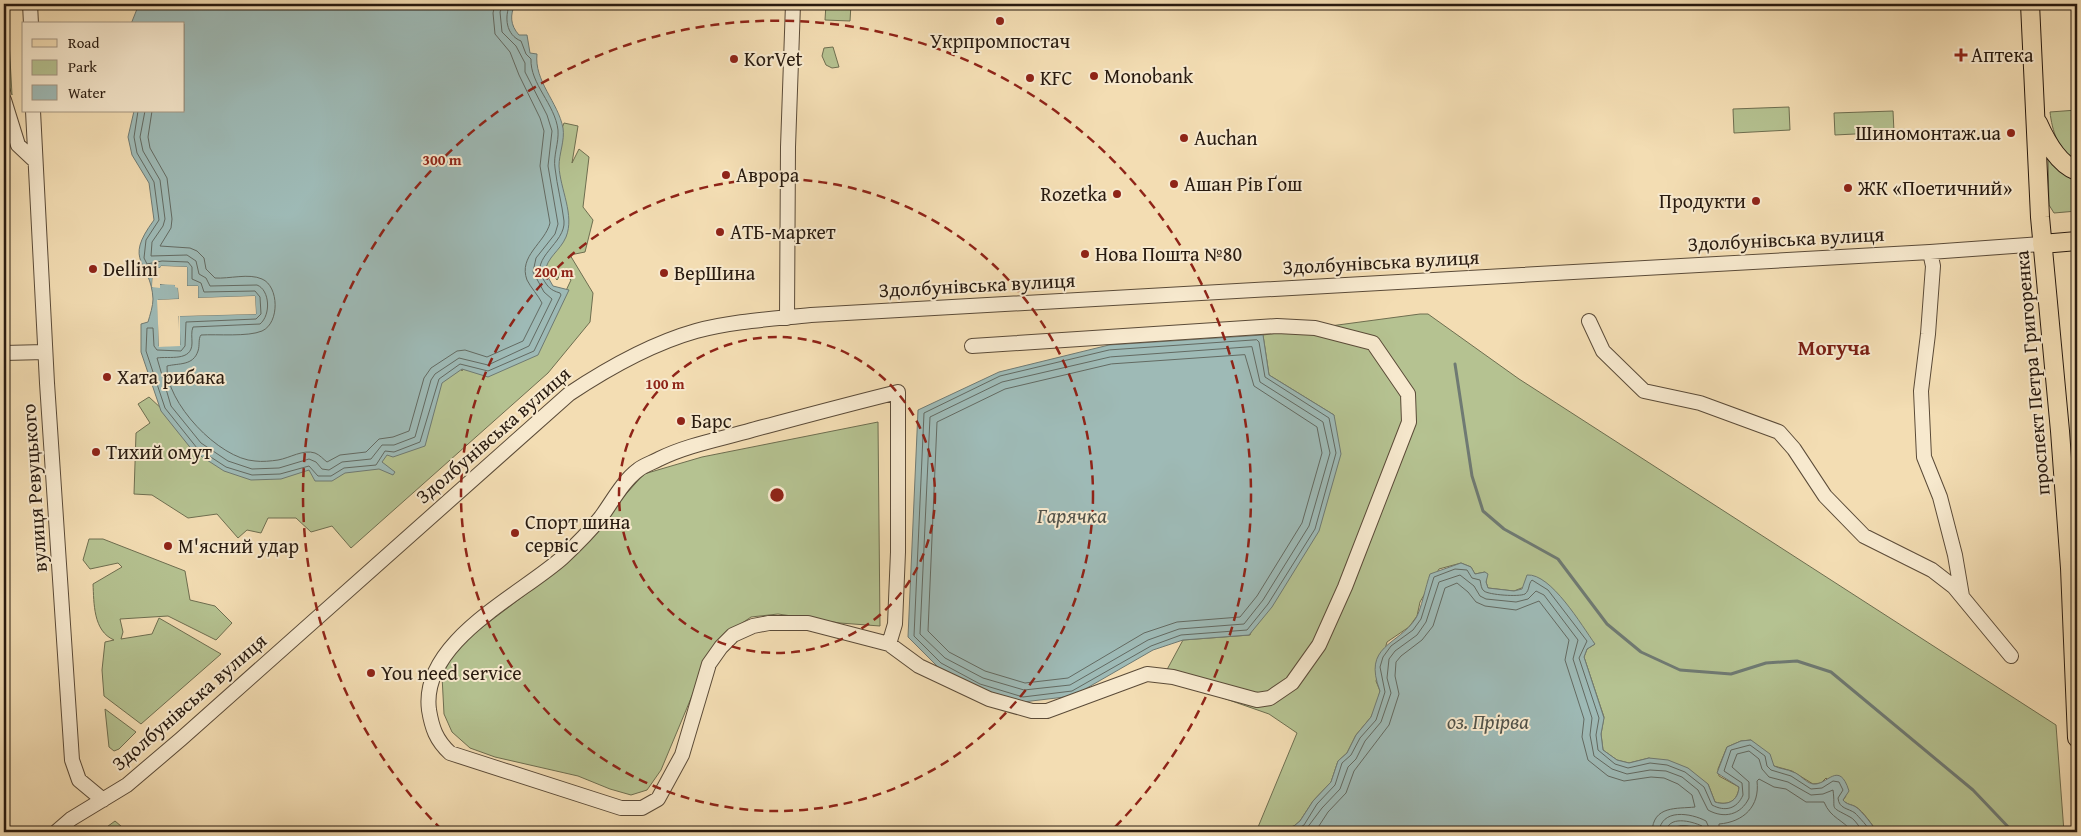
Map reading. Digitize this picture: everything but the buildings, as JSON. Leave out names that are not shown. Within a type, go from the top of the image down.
[{"type":"main road","name":"проспект Петра Григоренка","points":[[2030,4],[2042,244],[2060,431],[2070,568],[2077,738]]},
{"type":"main road","points":[[2036,118],[2047,141],[2058,156],[2072,169],[2077,171]]},
{"type":"main road","name":"Здолбунівська вулиця","points":[[2042,244],[2077,240]]},
{"type":"street","points":[[30,4],[31,22]]},
{"type":"street","points":[[787,318],[788,147],[793,4]]},
{"type":"street","points":[[4,100],[18,145],[35,161]]},
{"type":"street","name":"вулиця Ревуцького","points":[[34,112],[45,352],[72,760],[79,780],[103,800]]},
{"type":"street","name":"Здолбунівська вулиця","points":[[56,832],[71,820],[128,785],[569,394],[627,359],[669,340],[726,325],[787,318],[2042,244]]},
{"type":"street","points":[[1930,252],[1932,266],[1928,334],[1921,391],[1924,457],[1940,497],[1955,555],[1962,596]]},
{"type":"street","points":[[1589,321],[1603,351],[1644,391],[1700,403],[1779,432],[1794,450],[1825,496],[1864,536],[1932,570],[1962,596],[2011,656]]},
{"type":"street","points":[[889,644],[895,624],[898,552],[898,392],[713,441],[662,458],[638,470],[599,519],[562,557],[530,583],[485,614],[456,642],[441,661],[430,687],[428,703],[432,726],[439,742],[450,753],[620,808],[642,808],[658,799],[682,755],[709,664],[720,647],[733,636],[753,626],[769,623],[808,623],[889,644],[919,666],[989,699],[1032,711],[1047,711],[1147,674],[1173,677],[1257,700],[1270,698],[1292,683],[1319,645],[1345,588],[1409,422],[1408,394],[1373,343],[1315,328],[1277,326],[972,346]]},
{"type":"street","points":[[4,353],[45,352]]},
{"type":"green space","points":[[4,4],[7,4],[12,95],[4,71]]},
{"type":"green space","points":[[826,4],[851,4],[850,21],[825,20]]},
{"type":"green space","points":[[833,47],[839,67],[832,68],[826,65],[822,56],[824,48]]},
{"type":"green space","points":[[1789,107],[1790,130],[1734,133],[1733,109]]},
{"type":"green space","points":[[2077,110],[2077,159],[2070,156],[2057,140],[2050,112]]},
{"type":"green space","points":[[1893,111],[1894,132],[1835,135],[1834,113]]},
{"type":"green space","points":[[564,123],[578,126],[572,163],[579,149],[589,157],[583,207],[593,220],[585,252],[570,255],[593,293],[590,322],[548,373],[351,548],[332,526],[311,532],[296,518],[268,518],[261,533],[247,530],[238,538],[217,514],[188,518],[152,495],[134,494],[136,433],[150,423],[138,404],[149,397],[190,435],[436,377],[455,359],[462,371],[468,360],[542,341],[571,280],[562,272],[557,280],[542,264],[553,151]]},
{"type":"green space","points":[[2048,158],[2061,172],[2077,179],[2077,211],[2054,213],[2049,205]]},
{"type":"green space","points":[[1428,314],[1519,379],[2056,725],[2064,832],[1877,832],[1859,809],[1843,800],[1846,796],[1826,778],[1821,783],[1813,784],[1792,771],[1774,766],[1751,740],[1741,741],[1727,747],[1718,769],[1719,776],[1739,787],[1737,796],[1728,803],[1715,802],[1708,784],[1649,758],[1629,763],[1617,760],[1603,750],[1601,734],[1604,717],[1584,657],[1587,649],[1595,644],[1524,587],[1514,591],[1488,588],[1486,582],[1487,574],[1485,572],[1475,574],[1471,567],[1461,563],[1439,569],[1420,602],[1417,616],[1409,627],[1387,642],[1376,681],[1380,691],[1377,704],[1371,717],[1356,735],[1347,753],[1338,761],[1331,782],[1313,801],[1300,821],[1294,826],[1284,829],[1284,832],[1256,832],[1297,733],[1269,714],[1163,677],[1183,640],[1250,635],[1334,415],[1269,375],[1263,335]]},
{"type":"green space","points":[[878,422],[880,626],[840,623],[778,614],[751,617],[720,638],[694,691],[661,770],[647,790],[631,795],[578,776],[495,757],[470,748],[452,732],[444,714],[442,676],[453,654],[476,632],[567,563],[595,535],[617,504],[644,474],[702,457]]},
{"type":"green space","points":[[89,539],[103,539],[185,571],[190,600],[215,606],[232,623],[216,640],[168,616],[120,619],[123,632],[121,639],[152,634],[159,618],[221,654],[141,724],[104,696],[102,670],[105,642],[114,640],[107,636],[98,623],[93,584],[122,567],[118,563],[90,569],[83,560]]},
{"type":"green space","points":[[105,709],[136,732],[119,749],[114,751],[109,747]]},
{"type":"green space","points":[[115,821],[128,832],[100,832]]},
{"type":"green space","points":[[1685,825],[1704,832],[1669,832],[1677,826]]},
{"type":"water","points":[[139,4],[515,4],[512,12],[512,24],[519,35],[527,35],[530,53],[537,54],[539,73],[563,128],[559,166],[568,211],[568,229],[563,242],[548,262],[545,272],[553,286],[569,290],[538,355],[488,377],[462,369],[442,383],[425,446],[393,457],[387,455],[382,462],[395,472],[393,475],[379,469],[345,473],[332,481],[315,481],[309,470],[281,479],[251,480],[224,471],[193,451],[161,411],[141,352],[141,324],[148,322],[153,299],[148,276],[139,254],[140,245],[154,220],[149,183],[132,155],[128,137],[134,112],[185,112],[185,22],[132,22]],"holes":[[[161,266],[187,267],[187,286],[198,286],[198,298],[255,296],[256,314],[179,316],[180,345],[159,346],[158,300],[179,299],[178,287],[173,284],[152,287],[153,268],[160,268]]]},
{"type":"water","name":"Гарячка","points":[[1263,335],[1269,375],[1334,415],[1341,454],[1319,531],[1272,607],[1249,635],[1183,640],[1153,650],[1073,696],[1023,702],[978,688],[938,667],[908,637],[918,410],[999,372],[1109,345]]},
{"type":"water","name":"оз. Прірва","points":[[1461,563],[1471,567],[1475,574],[1485,572],[1488,574],[1486,582],[1488,588],[1514,591],[1522,589],[1527,575],[1546,582],[1565,602],[1595,644],[1587,649],[1584,657],[1604,718],[1601,734],[1603,750],[1617,760],[1629,763],[1649,758],[1668,760],[1688,768],[1708,784],[1715,802],[1728,803],[1737,796],[1739,787],[1717,773],[1727,747],[1741,741],[1751,740],[1770,754],[1774,766],[1796,773],[1810,783],[1818,784],[1837,775],[1841,777],[1849,791],[1843,800],[1859,809],[1877,832],[1704,832],[1691,826],[1682,826],[1669,832],[1284,832],[1283,829],[1294,826],[1300,821],[1313,801],[1331,782],[1338,761],[1347,753],[1356,735],[1371,717],[1380,691],[1376,676],[1376,664],[1379,655],[1416,618],[1430,574]]},
{"type":"pier","points":[[161,266],[187,267],[187,286],[198,286],[198,298],[255,296],[256,314],[180,316],[180,346],[159,347],[157,300],[179,299],[178,288],[175,285],[160,284],[160,288],[152,287],[153,268],[160,268]],"holes":[[[163,268],[185,269],[184,287],[195,288],[197,300],[253,299],[253,311],[179,314],[178,343],[162,344],[160,303],[179,302],[181,300],[181,287],[177,283],[159,282],[155,285],[156,271],[161,271]]]},
{"type":"waterway","points":[[1455,364],[1472,476],[1483,511],[1504,529],[1558,559],[1607,624],[1641,652],[1680,670],[1731,674],[1766,663],[1797,661],[1831,672],[1973,790],[2013,832]]},
{"type":"place","name":"Укрпромпостач","points":[[1000,21]]},
{"type":"place","name":"Аптека","points":[[1961,55]]},
{"type":"place","name":"KorVet","points":[[734,59]]},
{"type":"place","name":"Monobank","points":[[1094,76]]},
{"type":"place","name":"KFC","points":[[1030,78]]},
{"type":"place","name":"Шиномонтаж.ua","points":[[2011,133]]},
{"type":"place","name":"Auchan","points":[[1184,138]]},
{"type":"place","name":"Аврора","points":[[726,175]]},
{"type":"place","name":"Ашан Рів Ґош","points":[[1174,184]]},
{"type":"place","name":"ЖК «Поетичний»","points":[[1848,188]]},
{"type":"place","name":"Rozetka","points":[[1117,194]]},
{"type":"place","name":"Продукти","points":[[1756,201]]},
{"type":"place","name":"АТБ-маркет","points":[[720,232]]},
{"type":"place","name":"Нова Пошта №80","points":[[1085,254]]},
{"type":"place","name":"Dellini","points":[[93,269]]},
{"type":"place","name":"ВерШина","points":[[664,273]]},
{"type":"place","name":"Хата рибака","points":[[107,377]]},
{"type":"place","name":"Барс","points":[[681,421]]},
{"type":"place","name":"Тихий омут","points":[[96,452]]},
{"type":"place","name":"Спорт шина сервіс","points":[[515,533]]},
{"type":"place","name":"М'ясний удар","points":[[168,546]]},
{"type":"place","name":"You need service","points":[[371,673]]},
{"type":"district","name":"Могуча","points":[[1834,348]]}]
